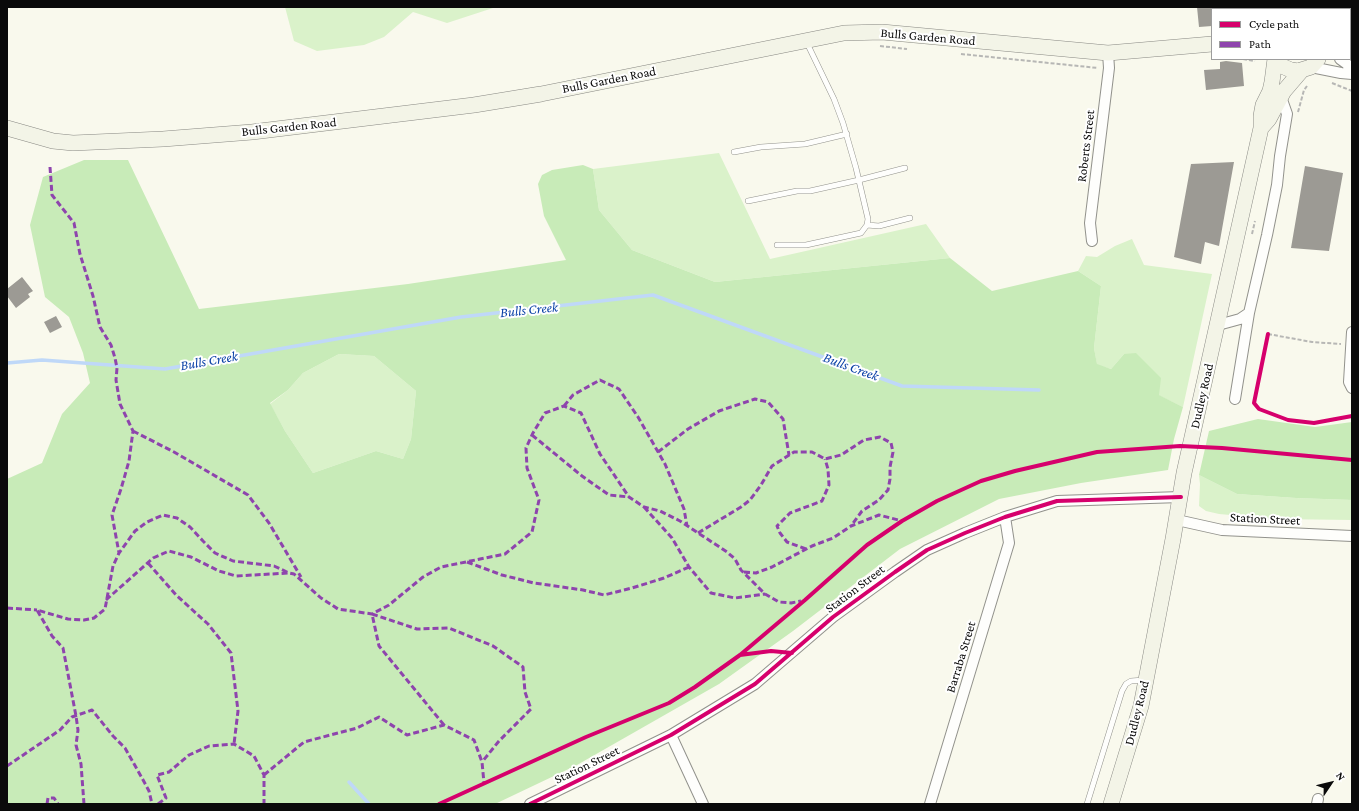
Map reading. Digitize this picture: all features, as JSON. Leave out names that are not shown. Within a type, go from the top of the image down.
[{"type":"main road","name":"Bulls Garden Road","points":[[7,128],[53,141],[73,143],[163,139],[252,132],[474,105],[541,94],[844,32],[882,32],[1108,53],[1211,44]]},
{"type":"main road","name":"Dudley Road","points":[[1111,804],[1135,728],[1146,680],[1186,467],[1261,128],[1263,105],[1270,91],[1275,60]]},
{"type":"main road","points":[[1276,60],[1284,67],[1291,70],[1310,65]]},
{"type":"main road","name":"Dudley Road","points":[[1261,128],[1269,119],[1281,97],[1310,65]]},
{"type":"street","name":"Roberts Street","points":[[1092,241],[1090,223],[1109,68],[1108,53]]},
{"type":"street","points":[[1310,65],[1341,73],[1352,73],[1347,64],[1341,60]]},
{"type":"street","points":[[1235,399],[1249,313],[1277,184],[1287,114],[1281,97]]},
{"type":"street","points":[[1218,325],[1240,319],[1249,313]]},
{"type":"street","points":[[1352,332],[1349,382],[1352,388]]},
{"type":"street","name":"Station Street","points":[[530,804],[541,802],[671,735],[755,684],[833,617],[927,550],[1005,517],[1057,501],[1181,496]]},
{"type":"street","name":"Barraba Street","points":[[930,804],[1009,542],[1005,517]]},
{"type":"street","name":"Station Street","points":[[1177,520],[1222,530],[1352,536]]},
{"type":"street","points":[[671,735],[704,804]]},
{"type":"lane","points":[[777,245],[806,245],[861,233],[867,226],[868,219],[847,134],[834,99],[806,41]]},
{"type":"lane","points":[[734,152],[760,147],[805,144],[847,134]]},
{"type":"lane","points":[[748,201],[797,191],[810,191],[905,168]]},
{"type":"lane","points":[[867,226],[879,226],[910,218]]},
{"type":"lane","points":[[1087,804],[1122,691],[1126,684],[1131,681],[1146,680]]},
{"type":"path","points":[[877,46],[911,48]]},
{"type":"path","points":[[961,54],[1099,68]]},
{"type":"path","points":[[1249,60],[1255,61]]},
{"type":"path","points":[[1327,82],[1352,91]]},
{"type":"path","points":[[1298,114],[1304,90],[1310,83]]},
{"type":"path","points":[[1266,341],[1268,334],[1312,342],[1341,344]]},
{"type":"green space","points":[[285,7],[496,7],[447,23],[413,12],[384,37],[364,45],[317,51],[294,41]]},
{"type":"green space","points":[[719,153],[770,259],[926,224],[950,258],[715,282],[632,250],[599,210],[593,169]]},
{"type":"green space","points":[[84,160],[128,160],[199,309],[408,284],[566,260],[544,216],[538,184],[542,175],[552,170],[583,165],[593,169],[599,210],[632,250],[715,282],[950,258],[992,291],[1078,271],[1101,286],[1094,348],[1097,364],[1111,369],[1124,354],[1136,353],[1161,378],[1159,395],[1183,407],[1174,439],[1168,470],[1081,483],[999,499],[900,549],[793,631],[719,684],[577,765],[495,804],[7,804],[7,479],[42,463],[62,414],[90,383],[83,353],[69,317],[45,297],[30,225],[43,177]],"holes":[[[339,354],[374,356],[416,391],[411,439],[403,459],[376,451],[313,473],[285,431],[270,403],[288,390],[303,373]]]},
{"type":"green space","points":[[1132,239],[1144,265],[1212,274],[1183,407],[1158,395],[1124,354],[1111,369],[1097,365],[1094,348],[1101,286],[1078,271],[1086,256],[1097,257],[1115,246]]},
{"type":"green space","points":[[339,354],[374,356],[416,391],[411,439],[403,459],[376,451],[313,473],[285,431],[270,404],[288,390],[303,373]]},
{"type":"green space","points":[[1258,419],[1315,427],[1352,422],[1352,500],[1237,494],[1199,475],[1209,431]]},
{"type":"green space","points":[[1199,475],[1237,494],[1352,500],[1352,520],[1276,519],[1219,514],[1206,511],[1199,506]]},
{"type":"building","points":[[1197,7],[1212,7],[1211,26],[1199,27]]},
{"type":"building","points":[[1226,61],[1242,63],[1244,86],[1206,90],[1204,70],[1220,69],[1220,62]]},
{"type":"building","points":[[1234,162],[1219,246],[1205,242],[1201,264],[1174,257],[1191,164]]},
{"type":"building","points":[[1305,166],[1343,173],[1329,251],[1291,248]]},
{"type":"building","points":[[22,277],[33,291],[28,294],[30,297],[16,308],[7,296],[7,289]]},
{"type":"building","points":[[56,316],[62,327],[50,333],[44,322]]},
{"type":"waterway","name":"Bulls Creek","points":[[7,363],[42,360],[165,369],[461,317],[653,295],[902,386],[1039,390]]},
{"type":"waterway","points":[[349,782],[369,804]]},
{"type":"marked path","points":[[50,167],[52,195],[74,223],[80,254],[93,296],[100,327],[111,345],[115,358],[117,368],[116,380],[120,404],[133,431],[129,461],[112,515],[119,553]]},
{"type":"marked path","points":[[564,406],[573,395],[600,380],[619,389],[638,417],[665,464],[684,509],[687,526]]},
{"type":"marked path","points":[[658,452],[688,429],[719,411],[755,399],[768,402],[783,419],[789,455]]},
{"type":"marked path","points":[[84,804],[81,764],[76,745],[78,730],[63,648],[52,636],[37,610],[68,619],[84,620],[94,618],[105,609],[113,566],[119,553],[135,531],[147,522],[163,515],[177,518],[190,527],[215,553],[233,561],[274,566],[294,574],[321,598],[338,609],[372,614],[389,605],[423,577],[441,567],[505,554],[532,532],[539,500],[527,468],[526,448],[545,413],[564,406],[581,413],[600,454],[629,497],[644,507],[660,511],[680,521],[727,552],[735,559],[741,570],[765,594],[779,602],[791,603],[801,601]]},
{"type":"marked path","points":[[133,431],[174,452],[248,495],[269,523],[301,577]]},
{"type":"marked path","points":[[532,435],[582,476],[609,495],[629,497]]},
{"type":"marked path","points":[[698,533],[750,500],[772,466],[794,452],[812,452],[825,459],[841,455],[864,440],[880,437],[891,443],[893,452],[888,490],[879,500],[862,511],[851,526]]},
{"type":"marked path","points":[[806,549],[787,542],[777,526],[790,513],[822,501],[829,485],[828,469],[825,459]]},
{"type":"marked path","points":[[644,507],[672,538],[689,567],[711,593],[735,598],[765,594]]},
{"type":"marked path","points":[[744,572],[756,573],[772,567],[812,546],[833,538],[851,526],[879,515],[902,521]]},
{"type":"marked path","points":[[106,600],[153,558],[169,551],[191,557],[219,571],[236,576],[289,573]]},
{"type":"marked path","points":[[467,562],[502,575],[534,583],[583,590],[604,595],[664,578],[689,567]]},
{"type":"marked path","points":[[148,563],[176,595],[208,624],[231,653],[238,711],[234,744]]},
{"type":"marked path","points":[[7,608],[37,610]]},
{"type":"marked path","points":[[444,725],[379,646],[372,614],[417,629],[449,628],[493,646],[523,667],[525,692],[531,709],[499,741],[482,762]]},
{"type":"marked path","points":[[7,766],[60,730],[72,717],[92,710],[125,748],[149,791],[152,804]]},
{"type":"marked path","points":[[264,775],[304,742],[357,728],[379,717],[407,735],[444,725],[474,740],[482,762],[484,783]]},
{"type":"marked path","points":[[158,804],[166,798],[157,775],[169,772],[189,755],[209,746],[234,744],[254,756],[264,775],[264,804]]},
{"type":"marked path","points":[[47,804],[48,798],[54,798],[58,804]]},
{"type":"cycle path","points":[[1268,334],[1254,403],[1259,409],[1288,420],[1314,423],[1352,416]]},
{"type":"cycle path","points":[[439,804],[586,737],[669,703],[695,687],[740,655],[867,545],[902,521],[937,501],[981,481],[1015,471],[1097,452],[1180,446],[1222,448],[1352,460]]},
{"type":"cycle path","points":[[530,804],[671,735],[755,684],[833,617],[927,550],[1005,517],[1057,501],[1181,497]]},
{"type":"cycle path","points":[[740,655],[771,651],[792,653]]}]
